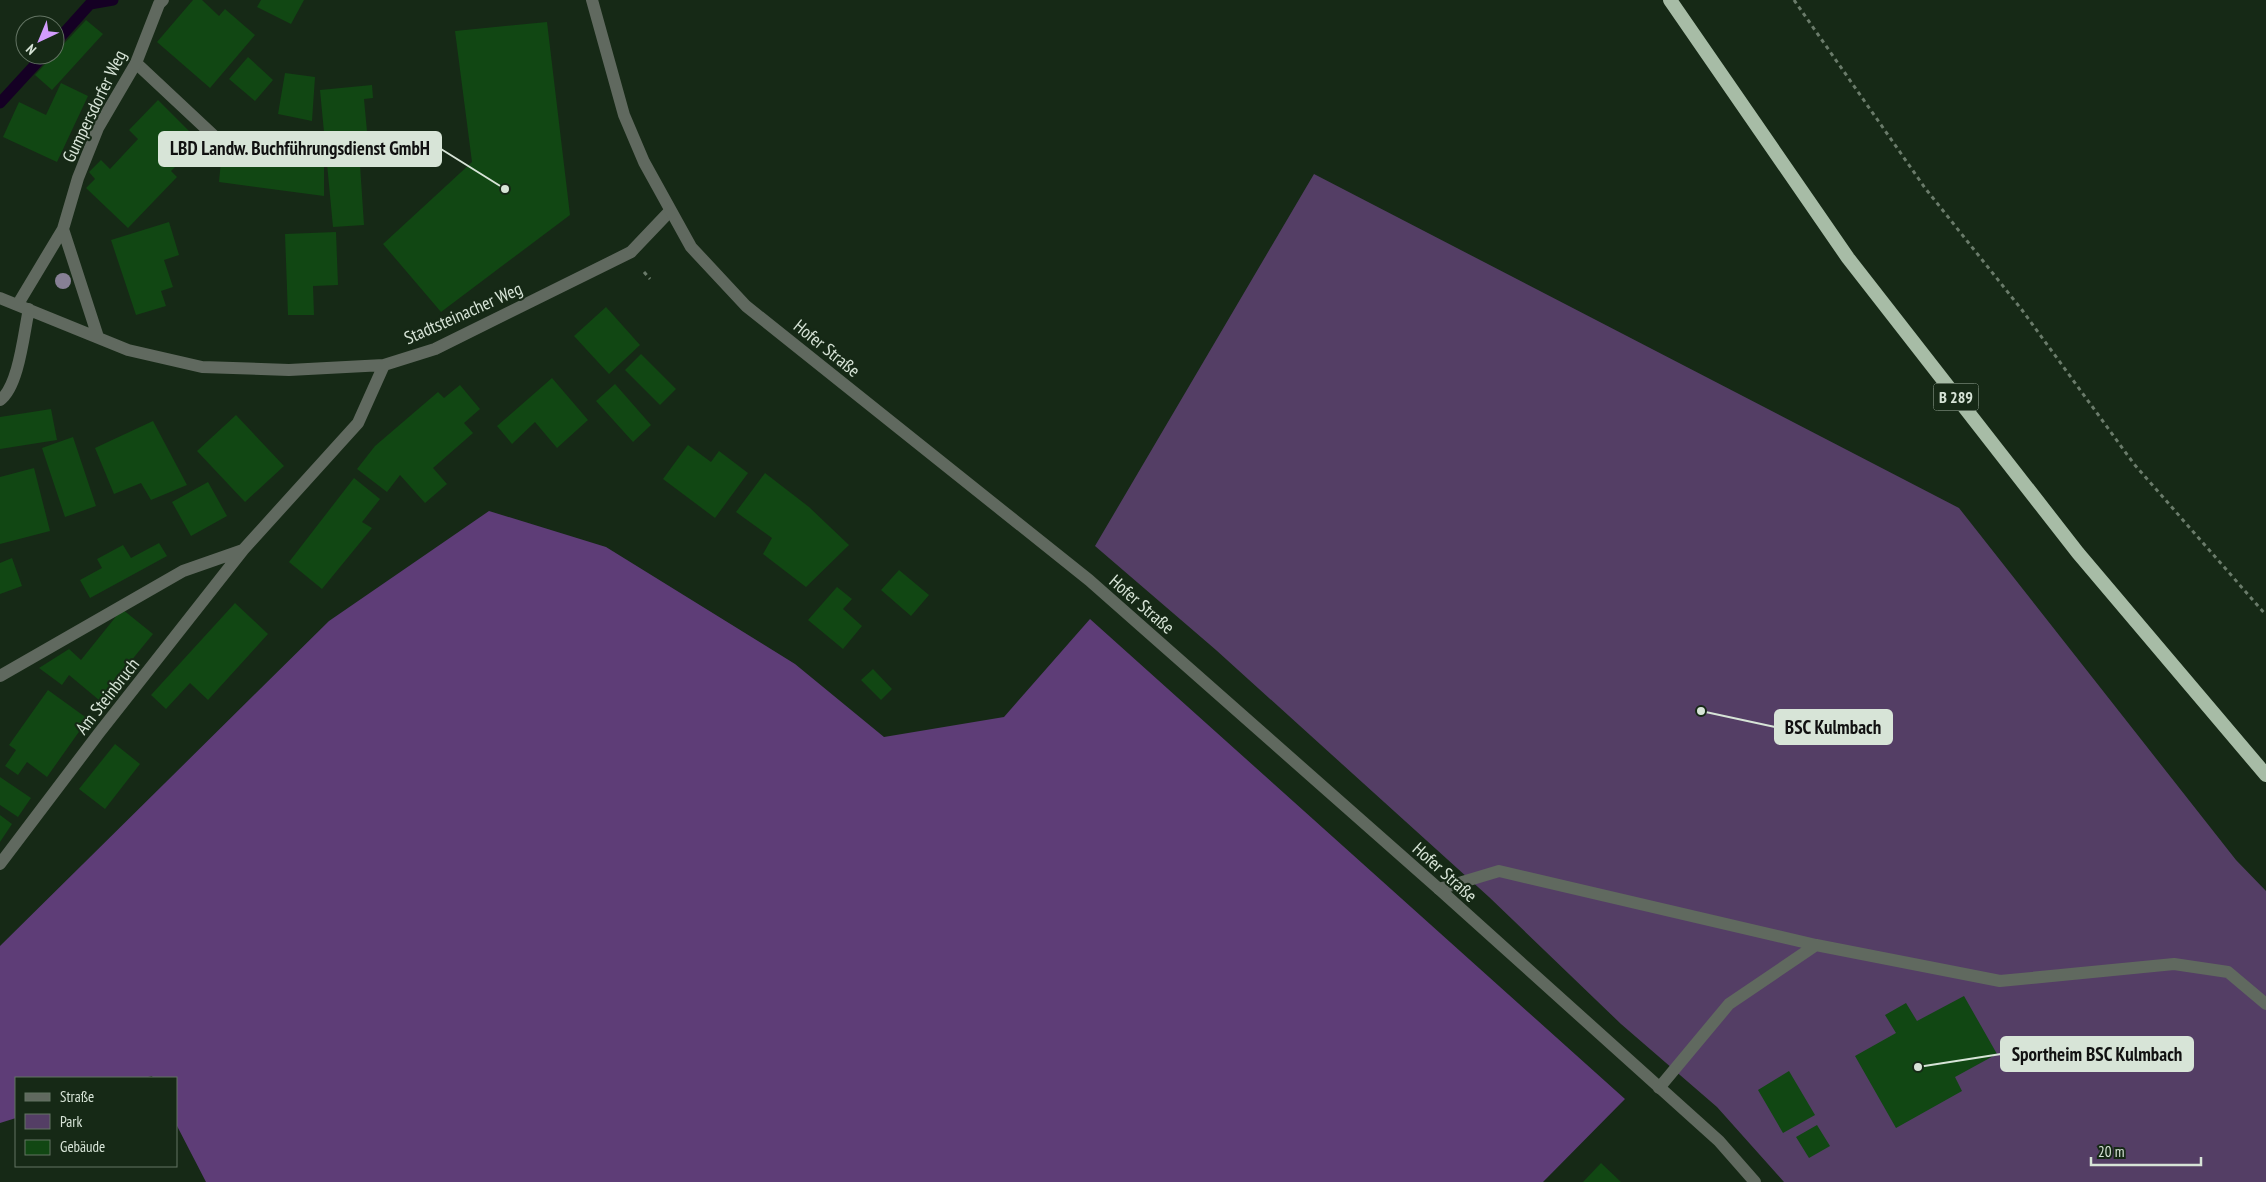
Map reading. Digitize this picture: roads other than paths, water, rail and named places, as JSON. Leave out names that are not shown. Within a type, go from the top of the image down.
[{"type":"highway","name":"B 289","points":[[1670,0],[1848,258],[2078,553],[2266,775]]},
{"type":"street","name":"Gumpersdorfer Weg","points":[[23,307],[63,229],[78,178],[98,128],[136,63],[162,0]]},
{"type":"street","name":"Hofer Straße","points":[[592,0],[624,114],[644,162],[691,247],[746,306],[1089,580],[1439,889],[1719,1141],[1755,1182]]},
{"type":"street","points":[[136,63],[214,136]]},
{"type":"street","name":"Stadtsteinacher Weg","points":[[0,298],[128,350],[202,367],[289,370],[384,365],[436,349],[632,252],[670,211]]},
{"type":"street","points":[[63,229],[98,337]]},
{"type":"street","points":[[0,400],[16,372],[23,307]]},
{"type":"street","name":"Am Steinbruch","points":[[0,864],[242,550],[358,423],[384,365]]},
{"type":"street","name":"Am Steinbruch","points":[[0,676],[183,571],[242,550]]},
{"type":"street","points":[[1439,889],[1499,871],[1816,945],[2000,981],[2174,964],[2228,972],[2266,1004]]},
{"type":"street","points":[[1659,1088],[1730,1004],[1816,945]]},
{"type":"waterway","points":[[65,32],[90,4],[113,0]]},
{"type":"waterway","points":[[0,103],[35,65]]},
{"type":"place","name":"LBD Landw. Buchführungsdienst GmbH","points":[[505,189]]},
{"type":"place","name":"BSC Kulmbach","points":[[1701,711]]},
{"type":"place","name":"Sportheim BSC Kulmbach","points":[[1918,1067]]}]
